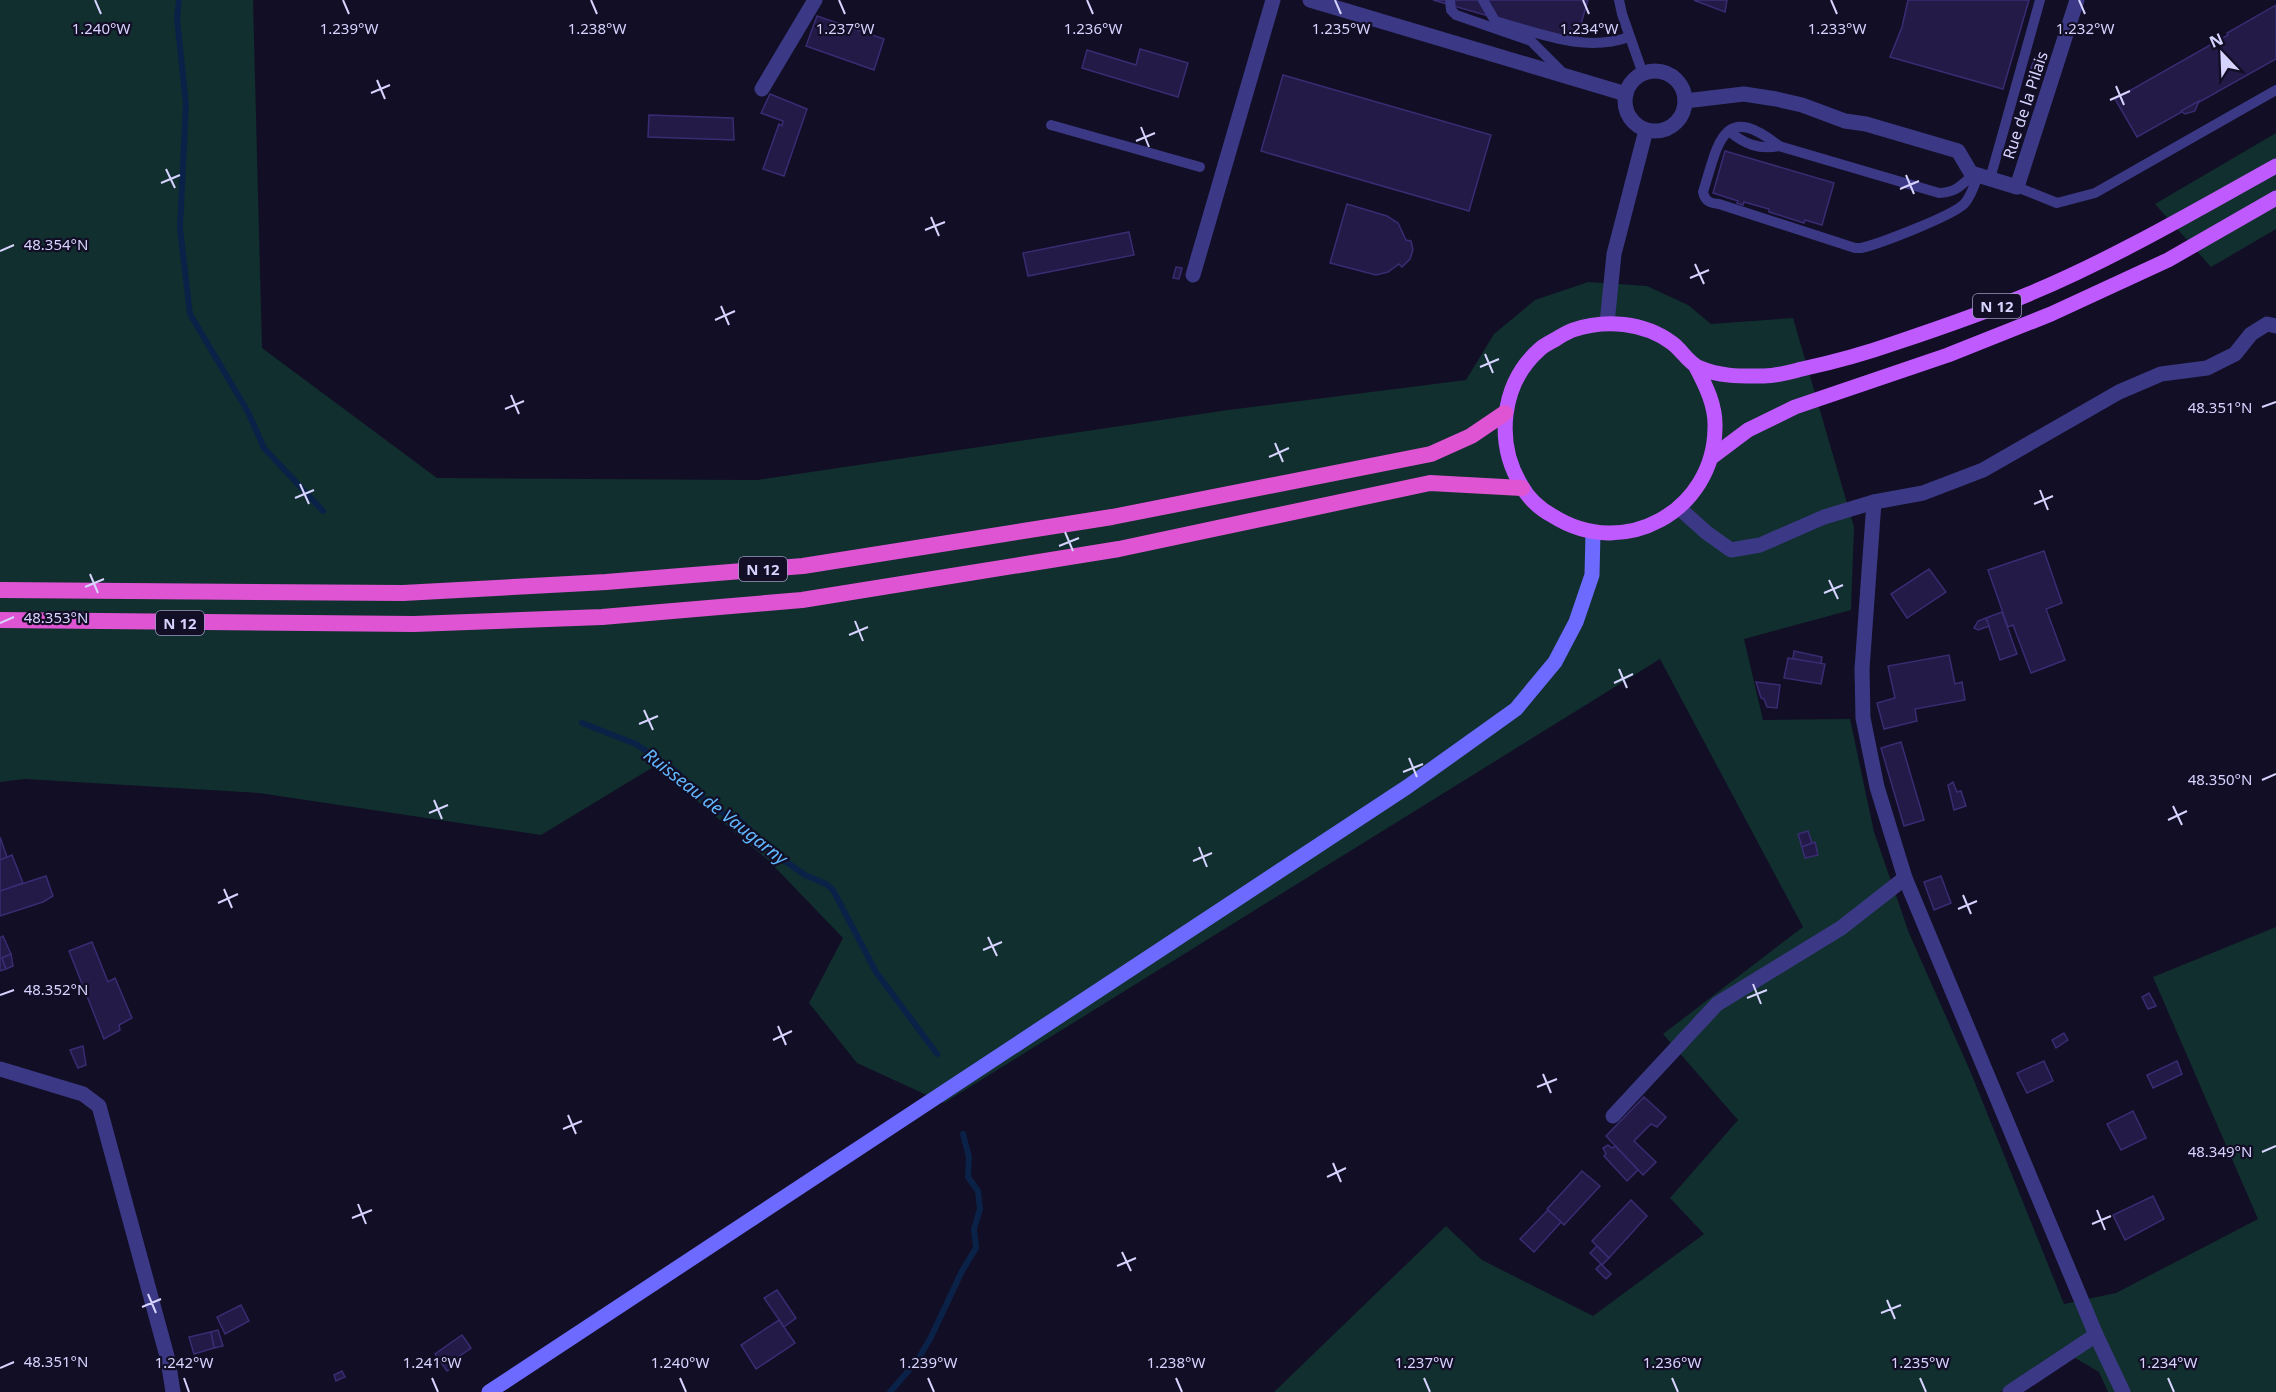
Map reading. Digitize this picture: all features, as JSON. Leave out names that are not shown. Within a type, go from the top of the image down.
[{"type":"highway","name":"N 12","points":[[0,590],[403,593],[606,582],[803,566],[1112,517],[1431,454],[1471,436],[1505,413]]},
{"type":"highway","name":"N 12","points":[[0,620],[414,624],[602,616],[778,602],[1119,549],[1430,483],[1522,488]]},
{"type":"main road","name":"N 12","points":[[1696,367],[1719,375],[1769,376],[1853,358],[1937,329],[2030,294],[2148,238],[2276,166]]},
{"type":"main road","name":"N 12","points":[[1712,457],[1748,430],[1795,407],[1948,355],[2062,310],[2168,260],[2276,198]]},
{"type":"main road","points":[[1607,323],[1641,327],[1672,343],[1696,367],[1710,395],[1716,426],[1712,457],[1699,485],[1679,508],[1653,525],[1644,528],[1624,533],[1593,533],[1566,525],[1541,509],[1522,488],[1510,465],[1504,439],[1505,413],[1517,378],[1540,349],[1571,330],[1607,323]]},
{"type":"main road","points":[[489,1392],[1407,787],[1516,709],[1555,662],[1576,622],[1592,575],[1593,533]]},
{"type":"street","points":[[762,89],[816,0]]},
{"type":"street","points":[[1193,275],[1273,0]]},
{"type":"street","points":[[1310,0],[1626,94]]},
{"type":"street","name":"Rue de la Pilais","points":[[2017,187],[2077,0]]},
{"type":"street","points":[[1651,72],[1668,74],[1681,85],[1685,101],[1684,111],[1673,126],[1665,130],[1646,130],[1638,126],[1627,112],[1626,94],[1629,86],[1643,74],[1651,72]]},
{"type":"street","points":[[1685,101],[1744,94],[1802,105],[1845,122],[1866,124],[1958,151],[1980,176],[2017,187]]},
{"type":"street","points":[[1607,323],[1614,254],[1646,130]]},
{"type":"street","points":[[1679,508],[1707,533],[1731,550],[1760,545],[1824,517],[1874,502],[1923,493],[2119,392],[2161,374],[2208,368],[2235,354],[2251,334],[2267,324],[2276,326]]},
{"type":"street","points":[[1874,502],[1862,669],[1863,718],[1876,787],[1905,878],[2096,1335],[2123,1392]]},
{"type":"street","points":[[1613,1116],[1718,1004],[1841,928],[1905,878]]},
{"type":"street","points":[[0,1069],[83,1094],[99,1106],[168,1360],[173,1392]]},
{"type":"street","points":[[2010,1392],[2096,1335]]},
{"type":"lane","points":[[1450,0],[1451,10],[1456,15],[1531,41],[1567,76]]},
{"type":"lane","points":[[1483,0],[1495,21],[1564,41],[1584,44],[1620,41],[1629,37]]},
{"type":"lane","points":[[1619,0],[1629,37],[1643,74]]},
{"type":"lane","points":[[1980,176],[1949,193],[1939,193],[1779,146],[1763,133],[1741,126],[1720,138],[1702,192],[1704,199],[1711,203],[1730,207],[1855,249],[1871,246],[1965,204],[1980,176],[2040,0]]},
{"type":"lane","points":[[2017,187],[2057,203],[2095,193],[2276,90]]},
{"type":"lane","points":[[1051,125],[1200,167]]},
{"type":"green space","points":[[0,0],[253,0],[262,348],[437,478],[757,480],[1228,410],[1466,380],[1494,334],[1535,300],[1588,282],[1647,286],[1688,305],[1711,324],[1793,318],[1854,527],[1851,610],[1744,639],[1763,720],[1850,719],[1874,832],[1909,933],[1971,1073],[2064,1304],[2116,1293],[2258,1219],[2153,977],[2276,927],[2276,1392],[2108,1392],[2099,1372],[2065,1352],[2000,1392],[1274,1392],[1446,1226],[1482,1260],[1593,1316],[1704,1234],[1670,1198],[1738,1120],[1663,1034],[1803,927],[1660,659],[944,1103],[857,1063],[809,1003],[843,938],[768,860],[655,766],[541,835],[259,793],[25,779],[0,782]]},
{"type":"green space","points":[[2276,133],[2276,229],[2211,267],[2155,204]]},
{"type":"building","points":[[1433,0],[1588,0],[1576,41]]},
{"type":"building","points":[[1694,0],[1727,0],[1725,12],[1696,1]]},
{"type":"building","points":[[1908,0],[2029,0],[2003,89],[1890,57],[1902,27]]},
{"type":"building","points":[[2276,5],[2276,59],[2137,137],[2115,99]]},
{"type":"building","points":[[817,16],[884,39],[874,70],[806,46]]},
{"type":"building","points":[[1140,49],[1188,63],[1178,97],[1082,68],[1087,50],[1136,65]]},
{"type":"building","points":[[2035,57],[2041,59],[2037,70],[2031,68]]},
{"type":"building","points":[[1283,75],[1491,135],[1469,211],[1261,151]]},
{"type":"building","points":[[770,94],[807,109],[784,176],[763,169],[779,124],[782,126],[783,121],[761,113]]},
{"type":"building","points":[[2199,101],[2195,111],[2185,114],[2181,111]]},
{"type":"building","points":[[649,115],[733,118],[734,140],[648,137]]},
{"type":"building","points":[[1725,151],[1834,183],[1822,225],[1805,220],[1804,223],[1769,212],[1769,209],[1744,202],[1743,205],[1737,203],[1738,201],[1713,193]]},
{"type":"building","points":[[1347,204],[1387,216],[1398,223],[1406,240],[1411,241],[1413,250],[1410,259],[1402,267],[1399,264],[1388,272],[1376,275],[1330,263]]},
{"type":"building","points":[[1129,232],[1134,255],[1028,276],[1023,253]]},
{"type":"building","points":[[1176,267],[1182,268],[1179,279],[1173,278]]},
{"type":"building","points":[[2044,551],[2062,603],[2046,609],[2065,660],[2031,673],[2013,625],[2008,627],[1988,570]]},
{"type":"building","points":[[1929,569],[1946,592],[1907,618],[1891,594]]},
{"type":"building","points":[[2002,612],[2017,654],[2000,660],[1986,618]]},
{"type":"building","points":[[1986,618],[1989,626],[1978,630],[1974,628],[1978,621]]},
{"type":"building","points":[[1794,651],[1822,657],[1821,664],[1793,659]]},
{"type":"building","points":[[1949,655],[1955,684],[1962,682],[1965,700],[1915,709],[1917,721],[1884,729],[1877,703],[1895,698],[1888,666]]},
{"type":"building","points":[[1788,658],[1825,664],[1821,684],[1784,678]]},
{"type":"building","points":[[1756,682],[1780,685],[1777,708],[1767,707],[1764,699],[1761,698]]},
{"type":"building","points":[[1901,742],[1924,820],[1904,826],[1881,748]]},
{"type":"building","points":[[1953,782],[1957,792],[1961,791],[1966,806],[1954,810],[1948,785]]},
{"type":"building","points":[[1808,831],[1812,843],[1802,847],[1798,834]]},
{"type":"building","points":[[0,837],[7,857],[0,860]]},
{"type":"building","points":[[1815,842],[1818,855],[1805,858],[1802,847]]},
{"type":"building","points":[[12,855],[23,883],[0,891],[0,860]]},
{"type":"building","points":[[46,876],[53,896],[43,902],[0,916],[0,891]]},
{"type":"building","points":[[1941,876],[1951,903],[1934,910],[1924,882]]},
{"type":"building","points":[[3,936],[11,954],[2,958],[6,969],[0,971],[0,938]]},
{"type":"building","points":[[92,942],[108,982],[115,978],[132,1018],[119,1025],[120,1030],[104,1039],[69,951]]},
{"type":"building","points":[[11,954],[13,966],[6,969],[2,958]]},
{"type":"building","points":[[2149,993],[2156,1006],[2148,1009],[2142,997]]},
{"type":"building","points":[[2064,1033],[2068,1040],[2056,1048],[2052,1040]]},
{"type":"building","points":[[83,1046],[86,1065],[78,1068],[70,1050]]},
{"type":"building","points":[[2044,1061],[2053,1081],[2027,1093],[2017,1073]]},
{"type":"building","points":[[2177,1061],[2182,1074],[2153,1088],[2147,1075]]},
{"type":"building","points":[[1644,1097],[1666,1117],[1657,1127],[1651,1124],[1634,1141],[1656,1162],[1643,1175],[1606,1136]]},
{"type":"building","points":[[2133,1111],[2146,1138],[2121,1150],[2107,1124]]},
{"type":"building","points":[[1608,1145],[1612,1148],[1615,1146],[1638,1170],[1627,1181],[1604,1156],[1606,1154],[1603,1148]]},
{"type":"building","points":[[1582,1171],[1600,1186],[1564,1225],[1547,1209]]},
{"type":"building","points":[[2153,1196],[2164,1219],[2125,1240],[2113,1215]]},
{"type":"building","points":[[1631,1200],[1647,1216],[1609,1258],[1592,1241]]},
{"type":"building","points":[[1548,1210],[1561,1222],[1534,1252],[1520,1239]]},
{"type":"building","points":[[1597,1246],[1609,1258],[1602,1265],[1590,1253]]},
{"type":"building","points":[[1601,1264],[1611,1274],[1606,1279],[1596,1269]]},
{"type":"building","points":[[777,1290],[796,1318],[784,1327],[764,1298]]},
{"type":"building","points":[[241,1305],[249,1321],[225,1334],[217,1317]]},
{"type":"building","points":[[779,1320],[795,1343],[756,1369],[741,1345]]},
{"type":"building","points":[[218,1330],[223,1346],[214,1348],[211,1332]]},
{"type":"building","points":[[211,1332],[214,1348],[194,1354],[189,1337]]},
{"type":"building","points":[[462,1335],[471,1348],[457,1358],[460,1362],[447,1371],[435,1354]]},
{"type":"building","points":[[342,1371],[345,1377],[336,1381],[334,1375]]},
{"type":"waterway","name":"Ruisseau de Vaugarny","points":[[179,0],[177,19],[186,104],[180,228],[190,314],[248,412],[264,448],[323,511]]},
{"type":"waterway","name":"Ruisseau de Vaugarny","points":[[582,723],[636,744],[678,773],[715,810],[738,819],[776,855],[805,875],[826,884],[833,890],[876,972],[937,1054]]},
{"type":"waterway","name":"Ruisseau de Vaugarny","points":[[890,1392],[917,1361],[976,1248],[974,1229],[980,1209],[978,1191],[968,1177],[969,1157],[963,1134]]}]
